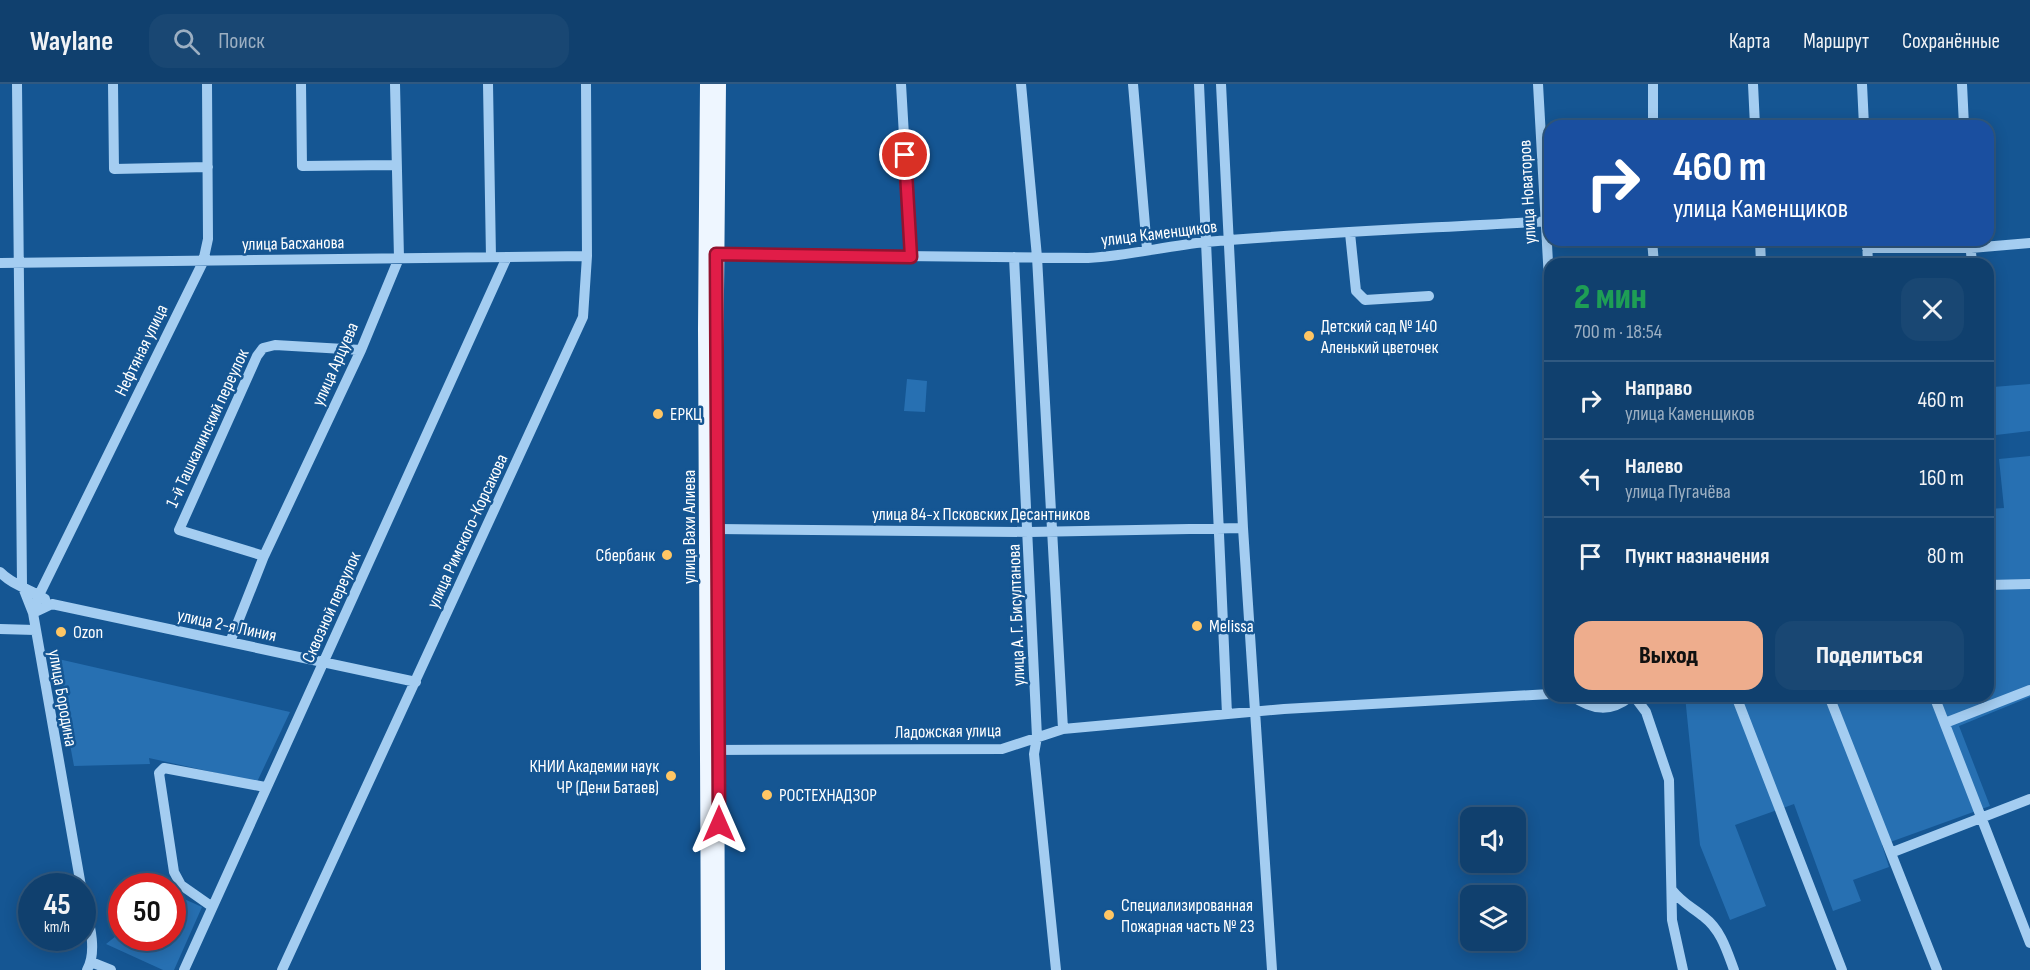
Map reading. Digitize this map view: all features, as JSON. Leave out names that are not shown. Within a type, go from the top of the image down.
[{"type":"main road","name":"улица Вахи Алиева","points":[[707,84],[718,529],[708,970]]},
{"type":"main road","name":"улица Вахи Алиева","points":[[718,970],[713,750],[711,254],[719,84]]},
{"type":"street","name":"улица Бородина","points":[[17,84],[22,585],[33,613],[79,873]]},
{"type":"street","points":[[113,84],[114,169],[208,167]]},
{"type":"street","name":"Нефтяная улица","points":[[33,613],[39,595],[202,262],[208,239],[207,84]]},
{"type":"street","points":[[301,84],[302,166],[395,165]]},
{"type":"street","name":"улица Арцуева","points":[[230,642],[264,556],[361,350],[399,258],[395,165],[395,84]]},
{"type":"street","points":[[488,84],[491,257]]},
{"type":"street","name":"улица Римского-Корсакова","points":[[282,970],[583,317],[586,255],[586,84]]},
{"type":"street","points":[[901,84],[911,257]]},
{"type":"street","points":[[1021,84],[1037,257],[1063,729]]},
{"type":"street","points":[[1132,84],[1147,249]]},
{"type":"street","points":[[1199,84],[1227,714]]},
{"type":"street","points":[[1221,84],[1244,528],[1272,970]]},
{"type":"street","name":"улица Новаторов","points":[[1538,84],[1544,176]]},
{"type":"street","points":[[1653,84],[1653,120]]},
{"type":"street","points":[[1753,84],[1755,120]]},
{"type":"street","points":[[1862,84],[1864,120]]},
{"type":"street","points":[[1962,84],[1964,120]]},
{"type":"street","name":"улица Каменщиков","points":[[711,254],[911,257],[1128,256],[1147,249],[1229,240],[1544,222]]},
{"type":"street","points":[[1350,233],[1356,291],[1360,297],[1365,300],[1429,296]]},
{"type":"street","points":[[1994,244],[2030,243]]},
{"type":"street","name":"улица Басханова","points":[[0,263],[586,255]]},
{"type":"street","name":"Сквозной переулок","points":[[184,970],[211,906],[324,664],[507,257]]},
{"type":"street","name":"улица А. Г. Бисултанова","points":[[1014,257],[1029,532],[1037,737],[1034,754],[1056,970]]},
{"type":"street","name":"1-й Ташкалинский переулок","points":[[264,556],[179,530],[257,356],[263,348],[275,345],[361,350]]},
{"type":"street","name":"улица 84-х Псковских Десантников","points":[[718,529],[1029,532],[1244,528]]},
{"type":"street","points":[[0,573],[11,582],[22,585],[52,604],[33,613]]},
{"type":"street","points":[[1994,585],[2030,584]]},
{"type":"street","name":"улица 2-я Линия","points":[[52,604],[416,682]]},
{"type":"street","points":[[0,629],[35,630]]},
{"type":"street","points":[[1945,723],[2030,690]]},
{"type":"street","name":"Ладожская улица","points":[[713,750],[1002,749],[1063,729],[1227,714],[1544,694]]},
{"type":"street","points":[[1584,702],[1597,709],[1610,708],[1622,702]]},
{"type":"street","points":[[1638,702],[1646,712],[1669,780],[1672,920],[1683,970]]},
{"type":"street","points":[[1738,702],[1842,970]]},
{"type":"street","points":[[1831,702],[1893,852],[1937,970]]},
{"type":"street","points":[[1936,702],[2030,943]]},
{"type":"street","points":[[211,906],[181,885],[174,872],[159,773],[164,768],[265,787]]},
{"type":"street","points":[[1893,852],[2030,799]]},
{"type":"street","points":[[1672,890],[1681,901],[1704,916],[1721,936],[1734,970]]},
{"type":"street","points":[[2019,914],[2030,909]]},
{"type":"street","points":[[90,951],[89,966],[111,970]]},
{"type":"shaded area","points":[[907,379],[927,381],[925,412],[904,411]]},
{"type":"shaded area","points":[[2030,384],[2030,431],[1996,435],[1994,387]]},
{"type":"shaded area","points":[[2030,456],[2030,697],[1959,726],[1990,806],[1882,845],[1889,867],[1853,880],[1861,901],[1833,911],[1794,804],[1735,825],[1766,906],[1730,920],[1700,845],[1686,702],[1994,702],[1994,509],[2004,508],[1999,459]]},
{"type":"shaded area","points":[[54,658],[290,712],[257,782],[149,758],[150,764],[74,766]]},
{"type":"shaded area","points":[[186,900],[202,907],[186,943]]},
{"type":"shaded area","points":[[121,951],[182,951],[174,970],[163,970]]},
{"type":"place","name":"Детский сад № 140 Аленький цветочек","points":[[1309,336]]},
{"type":"place","name":"ЕРКЦ","points":[[658,414]]},
{"type":"place","name":"Сбербанк","points":[[667,555]]},
{"type":"place","name":"Melissa","points":[[1197,626]]},
{"type":"place","name":"Ozon","points":[[61,632]]},
{"type":"place","name":"КНИИ Академии наук ЧР (Дени Батаев)","points":[[671,776]]},
{"type":"place","name":"РОСТЕХНАДЗОР","points":[[767,795]]},
{"type":"place","name":"Специализированная Пожарная часть № 23","points":[[1109,915]]},
{"type":"route","points":[[719,824],[716,254],[911,257],[905,155]]}]
